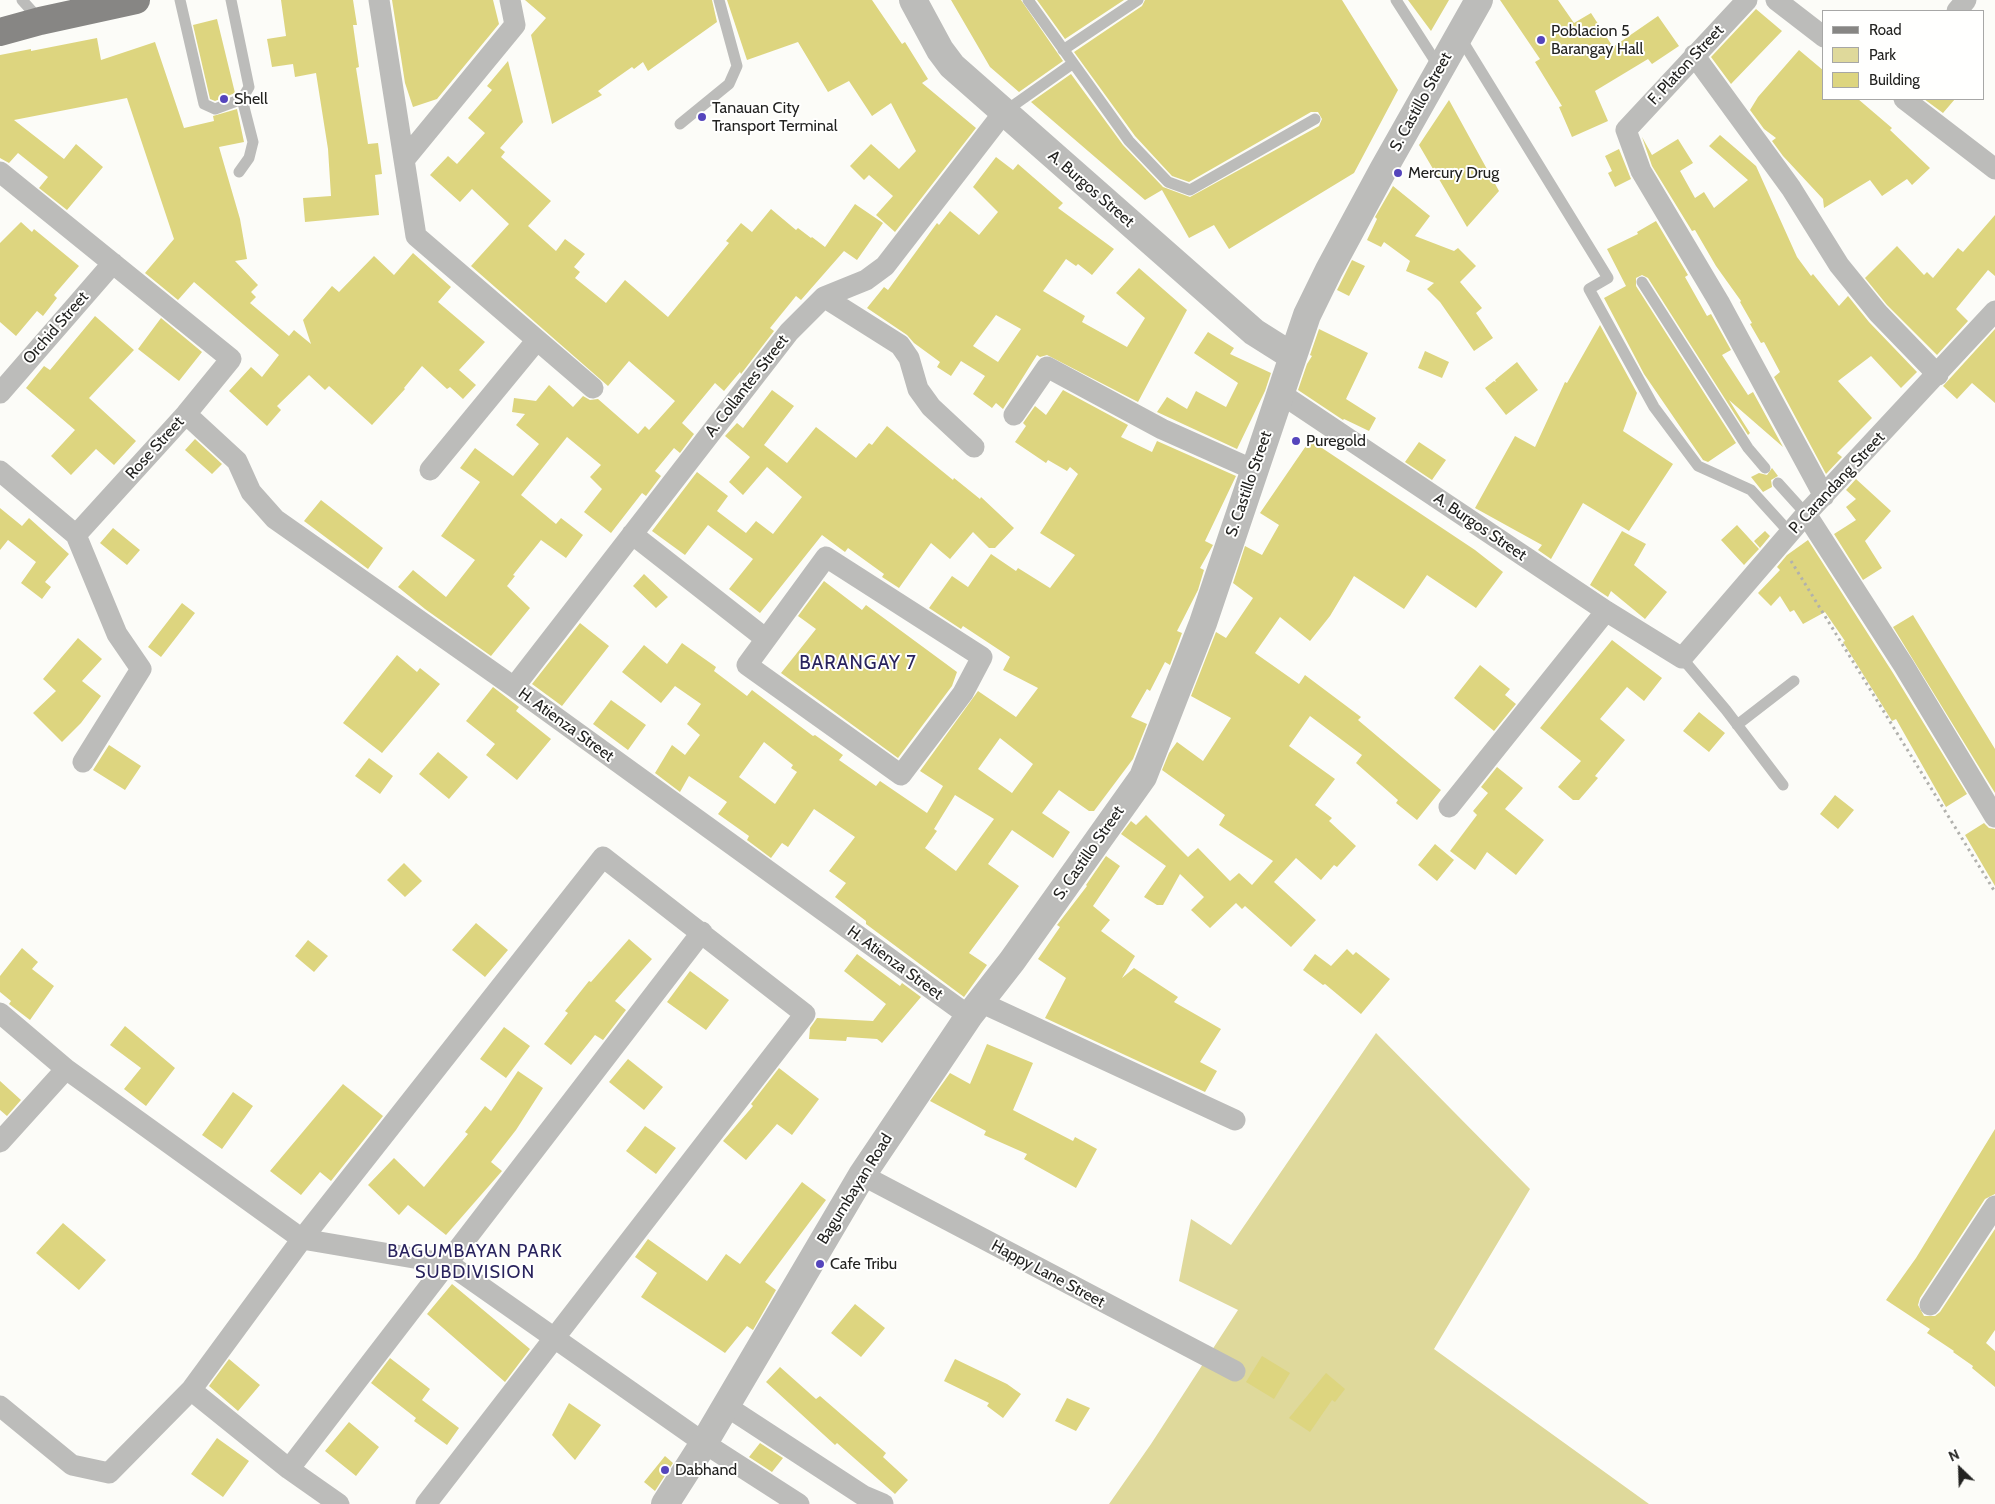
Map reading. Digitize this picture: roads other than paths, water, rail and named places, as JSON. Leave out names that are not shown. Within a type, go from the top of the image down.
[{"type":"main road","points":[[2,35],[40,21],[136,0]]},
{"type":"street","points":[[379,0],[416,236],[593,388]]},
{"type":"street","points":[[404,160],[516,25],[510,0]]},
{"type":"street","name":"A. Burgos Street","points":[[913,0],[940,50],[952,66],[1254,332],[1292,356]]},
{"type":"street","name":"S. Castillo Street","points":[[1012,961],[1143,778],[1203,623],[1307,315],[1328,270],[1479,0]]},
{"type":"street","name":"F. Platon Street","points":[[1747,0],[1626,130],[1641,171],[1719,302],[1824,496]]},
{"type":"street","points":[[1776,0],[1822,34]]},
{"type":"street","points":[[1958,10],[1966,0]]},
{"type":"street","points":[[1694,55],[1791,188],[1839,265],[1878,313],[1938,375]]},
{"type":"street","points":[[1905,100],[1995,169]]},
{"type":"street","name":"A. Collantes Street","points":[[514,687],[789,332],[824,297],[866,280],[885,266],[1004,112]]},
{"type":"street","points":[[0,172],[113,263]]},
{"type":"street","name":"Rose Street","points":[[76,535],[186,414],[231,359],[113,263]]},
{"type":"street","name":"Orchid Street","points":[[0,393],[113,263]]},
{"type":"street","points":[[824,297],[900,345],[909,358],[918,389],[931,407],[974,447]]},
{"type":"street","name":"P. Carandang Street","points":[[1682,658],[1806,514],[1938,375],[1995,311]]},
{"type":"street","points":[[430,470],[537,340]]},
{"type":"street","points":[[1014,415],[1047,367],[1162,429],[1254,470]]},
{"type":"street","name":"A. Burgos Street","points":[[1280,393],[1606,611],[1682,658]]},
{"type":"street","name":"H. Atienza Street","points":[[186,414],[237,461],[251,492],[276,519],[974,1009],[1235,1120]]},
{"type":"street","points":[[0,471],[76,535],[118,634],[141,669],[82,762]]},
{"type":"street","points":[[1806,514],[1904,666],[1995,818]]},
{"type":"street","points":[[632,534],[766,639]]},
{"type":"street","points":[[826,557],[982,656],[962,693],[901,775],[747,665],[766,639],[826,557]]},
{"type":"street","points":[[1449,807],[1606,611]]},
{"type":"street","points":[[0,1406],[72,1464],[109,1473],[191,1390],[302,1239],[603,857],[806,1014],[426,1504]]},
{"type":"street","points":[[289,1469],[449,1264],[702,932]]},
{"type":"street","name":"Bagumbayan Road","points":[[665,1504],[704,1443],[862,1175],[974,1009],[1012,961]]},
{"type":"street","points":[[0,1013],[66,1069],[302,1239],[449,1264],[704,1443],[799,1504]]},
{"type":"street","points":[[0,1142],[66,1069]]},
{"type":"street","name":"Happy Lane Street","points":[[862,1175],[1235,1371]]},
{"type":"street","points":[[1930,1305],[1995,1206]]},
{"type":"street","points":[[191,1390],[289,1469],[339,1504]]},
{"type":"street","points":[[726,1406],[870,1501]]},
{"type":"lane","points":[[22,0],[40,21]]},
{"type":"lane","points":[[180,0],[204,104],[215,109],[242,99],[250,87],[231,0]]},
{"type":"lane","points":[[680,124],[729,84],[737,66],[718,0]]},
{"type":"lane","points":[[1028,0],[1129,141],[1168,182],[1190,190],[1315,119]]},
{"type":"lane","points":[[1063,50],[1138,0]]},
{"type":"lane","points":[[1396,0],[1440,68]]},
{"type":"lane","points":[[1459,36],[1608,278],[1589,289],[1654,407],[1698,466],[1751,490],[1785,538]]},
{"type":"lane","points":[[1004,112],[1072,64]]},
{"type":"lane","points":[[239,172],[249,158],[253,142],[242,99]]},
{"type":"lane","points":[[1642,282],[1748,448],[1766,468]]},
{"type":"lane","points":[[1778,482],[1806,514]]},
{"type":"lane","points":[[1682,658],[1784,785]]},
{"type":"lane","points":[[1737,725],[1794,681]]},
{"type":"place","name":"Poblacion 5 Barangay Hall","points":[[1541,40]]},
{"type":"place","name":"Shell","points":[[224,99]]},
{"type":"place","name":"Tanauan City Transport Terminal","points":[[702,117]]},
{"type":"place","name":"Mercury Drug","points":[[1398,173]]},
{"type":"place","name":"Puregold","points":[[1296,441]]},
{"type":"place","name":"Cafe Tribu","points":[[820,1264]]},
{"type":"place","name":"Dabhand","points":[[665,1470]]},
{"type":"district","name":"BARANGAY 7","points":[[858,663]]},
{"type":"district","name":"BAGUMBAYAN PARK SUBDIVISION","points":[[475,1262]]}]
